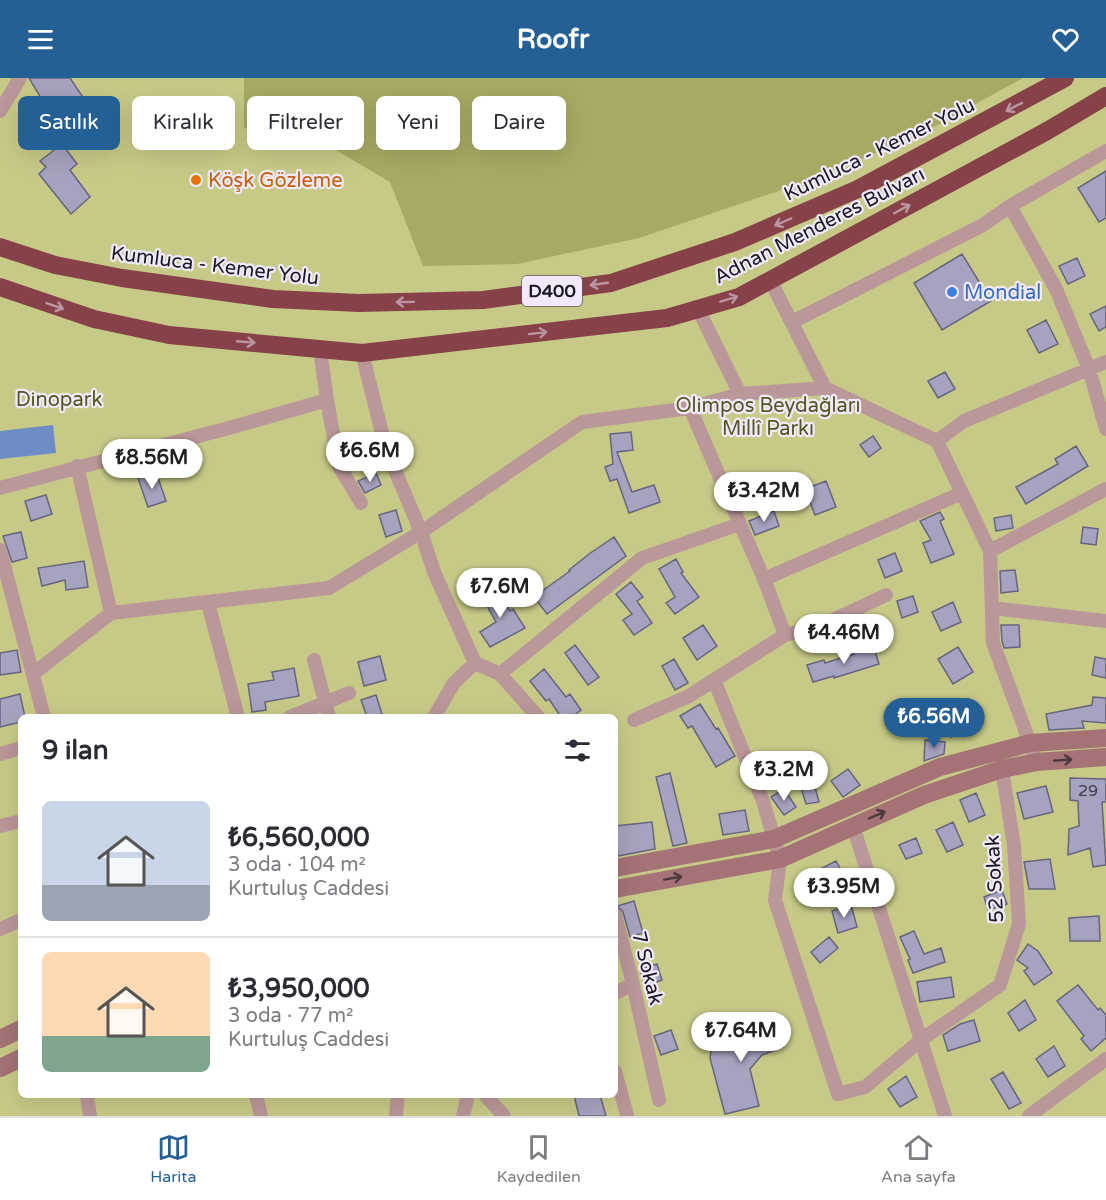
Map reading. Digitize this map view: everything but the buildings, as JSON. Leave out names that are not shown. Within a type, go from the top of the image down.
[{"type":"highway","name":"Kumluca - Kemer Yolu","points":[[0,247],[55,265],[133,280],[273,299],[359,303],[483,300],[611,283],[735,242],[858,189],[1065,78]]},
{"type":"highway","name":"Adnan Menderes Bulvarı","points":[[0,287],[94,319],[169,335],[362,353],[667,318],[739,297],[1047,131],[1106,96]]},
{"type":"street","points":[[0,111],[20,78]]},
{"type":"street","points":[[792,322],[983,225],[1010,206],[1106,151]]},
{"type":"street","points":[[1010,206],[1056,288],[1089,369],[1106,429]]},
{"type":"street","points":[[770,280],[825,388]]},
{"type":"street","points":[[698,309],[740,394]]},
{"type":"street","points":[[320,349],[339,466],[361,503]]},
{"type":"street","points":[[362,353],[386,449],[421,532],[434,572],[474,663],[500,674],[535,714]]},
{"type":"street","points":[[937,441],[964,421],[1106,362]]},
{"type":"street","points":[[33,674],[111,613],[329,588],[421,532],[582,422],[690,408],[740,394],[825,388],[937,441],[990,551],[993,644],[1037,762]]},
{"type":"street","points":[[0,488],[327,400]]},
{"type":"street","points":[[690,408],[764,579],[785,635]]},
{"type":"street","points":[[77,466],[111,613]]},
{"type":"street","points":[[990,551],[1106,489]]},
{"type":"street","points":[[764,579],[962,494]]},
{"type":"street","points":[[500,674],[642,558],[740,524]]},
{"type":"street","points":[[0,550],[43,714]]},
{"type":"street","points":[[634,720],[689,696],[785,635],[818,627],[886,595]]},
{"type":"street","points":[[208,603],[237,714]]},
{"type":"street","points":[[992,608],[1106,621]]},
{"type":"street","points":[[314,660],[327,714]]},
{"type":"street","points":[[436,714],[454,683],[474,663]]},
{"type":"street","points":[[714,680],[763,801],[780,859],[775,900],[838,1094],[865,1087],[922,1039]]},
{"type":"street","points":[[298,714],[349,693]]},
{"type":"street","points":[[618,867],[774,839],[940,767],[1030,743],[1106,738]]},
{"type":"street","points":[[0,754],[18,749]]},
{"type":"street","points":[[618,888],[780,859],[924,795],[1002,769],[1037,762],[1106,758]]},
{"type":"street","name":"52 Sokak","points":[[922,1039],[1000,986],[1019,924],[1014,846],[1002,769]]},
{"type":"street","points":[[0,826],[18,822]]},
{"type":"street","points":[[853,826],[945,1116]]},
{"type":"street","points":[[0,928],[18,921]]},
{"type":"street","name":"7 Sokak","points":[[618,926],[659,1100]]},
{"type":"street","points":[[618,992],[633,984]]},
{"type":"street","points":[[1,1033],[18,1030]]},
{"type":"street","points":[[0,1068],[18,1059]]},
{"type":"street","points":[[1029,1116],[1106,1059]]},
{"type":"street","points":[[618,1082],[627,1115]]},
{"type":"street","points":[[87,1098],[90,1116]]},
{"type":"street","points":[[257,1098],[261,1116]]},
{"type":"street","points":[[396,1116],[398,1098]]},
{"type":"street","points":[[463,1116],[467,1098]]},
{"type":"street","points":[[487,1098],[504,1116]]},
{"type":"green space","name":"Olimpos Beydağları Millî Parkı","points":[[0,78],[1106,78],[1106,1116],[0,1116]]},
{"type":"green space","points":[[244,78],[1023,78],[921,134],[811,180],[639,238],[517,264],[423,266],[390,182],[336,150],[364,150],[364,96],[247,96],[247,129],[244,128]]},
{"type":"water","points":[[53,425],[56,453],[0,459],[0,431]]},
{"type":"place","name":"Köşk Gözleme","points":[[196,180]]},
{"type":"place","name":"Mondial","points":[[952,292]]},
{"type":"park label","name":"Dinopark","points":[[59,399]]}]
